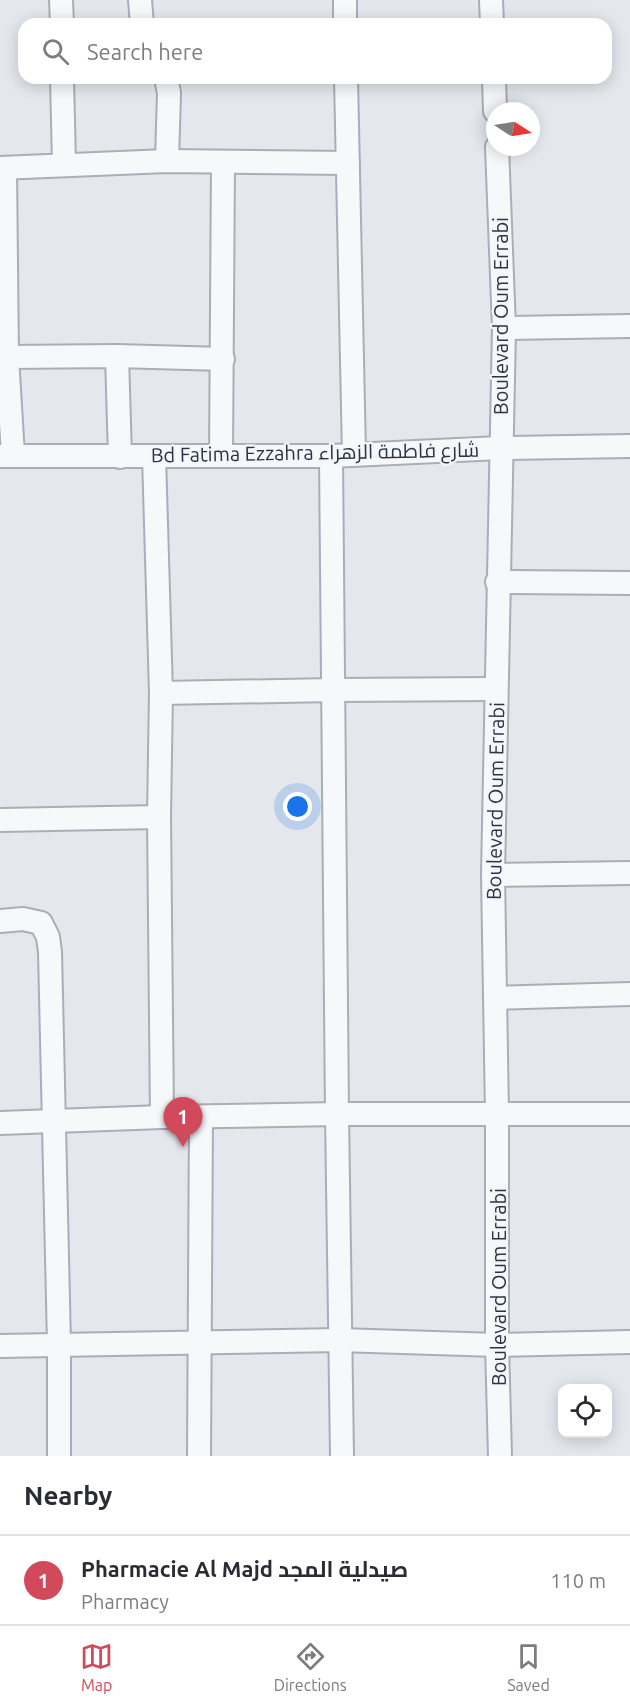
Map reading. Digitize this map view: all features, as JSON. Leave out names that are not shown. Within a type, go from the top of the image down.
[{"type":"street","points":[[61,0],[62,18]]},
{"type":"street","points":[[140,0],[142,18]]},
{"type":"street","points":[[345,0],[345,18]]},
{"type":"street","points":[[491,0],[492,18]]},
{"type":"street","points":[[62,84],[64,164]]},
{"type":"street","points":[[167,84],[167,161]]},
{"type":"street","points":[[346,84],[354,454]]},
{"type":"street","points":[[494,84],[495,102]]},
{"type":"street","name":"Boulevard Oum Errabi","points":[[497,156],[504,328],[497,582],[493,874],[500,1456]]},
{"type":"street","points":[[6,456],[7,357],[2,168],[167,161],[348,163]]},
{"type":"street","points":[[221,455],[223,162]]},
{"type":"street","points":[[504,328],[630,326]]},
{"type":"street","points":[[7,357],[117,356],[223,359]]},
{"type":"street","points":[[117,356],[120,457]]},
{"type":"street","name":"Bd Fatima Ezzahra شارع فاطمة الزهراء","points":[[6,456],[332,456],[500,448],[630,446]]},
{"type":"street","points":[[154,456],[161,693],[159,817],[162,1117]]},
{"type":"street","points":[[332,456],[336,1114],[342,1456]]},
{"type":"street","points":[[497,582],[630,583]]},
{"type":"street","points":[[161,693],[496,689]]},
{"type":"street","points":[[0,820],[159,817]]},
{"type":"street","points":[[493,874],[630,873]]},
{"type":"street","points":[[0,921],[23,919],[42,923],[48,936],[59,1344],[59,1456]]},
{"type":"street","points":[[495,998],[630,994]]},
{"type":"street","points":[[0,1123],[336,1114],[630,1114]]},
{"type":"street","points":[[199,1456],[201,1117]]},
{"type":"street","points":[[0,1346],[339,1340],[497,1345],[630,1342]]},
{"type":"place","name":"Pharmacie Al Majd صيدلية المجد","points":[[183,1147]]}]
